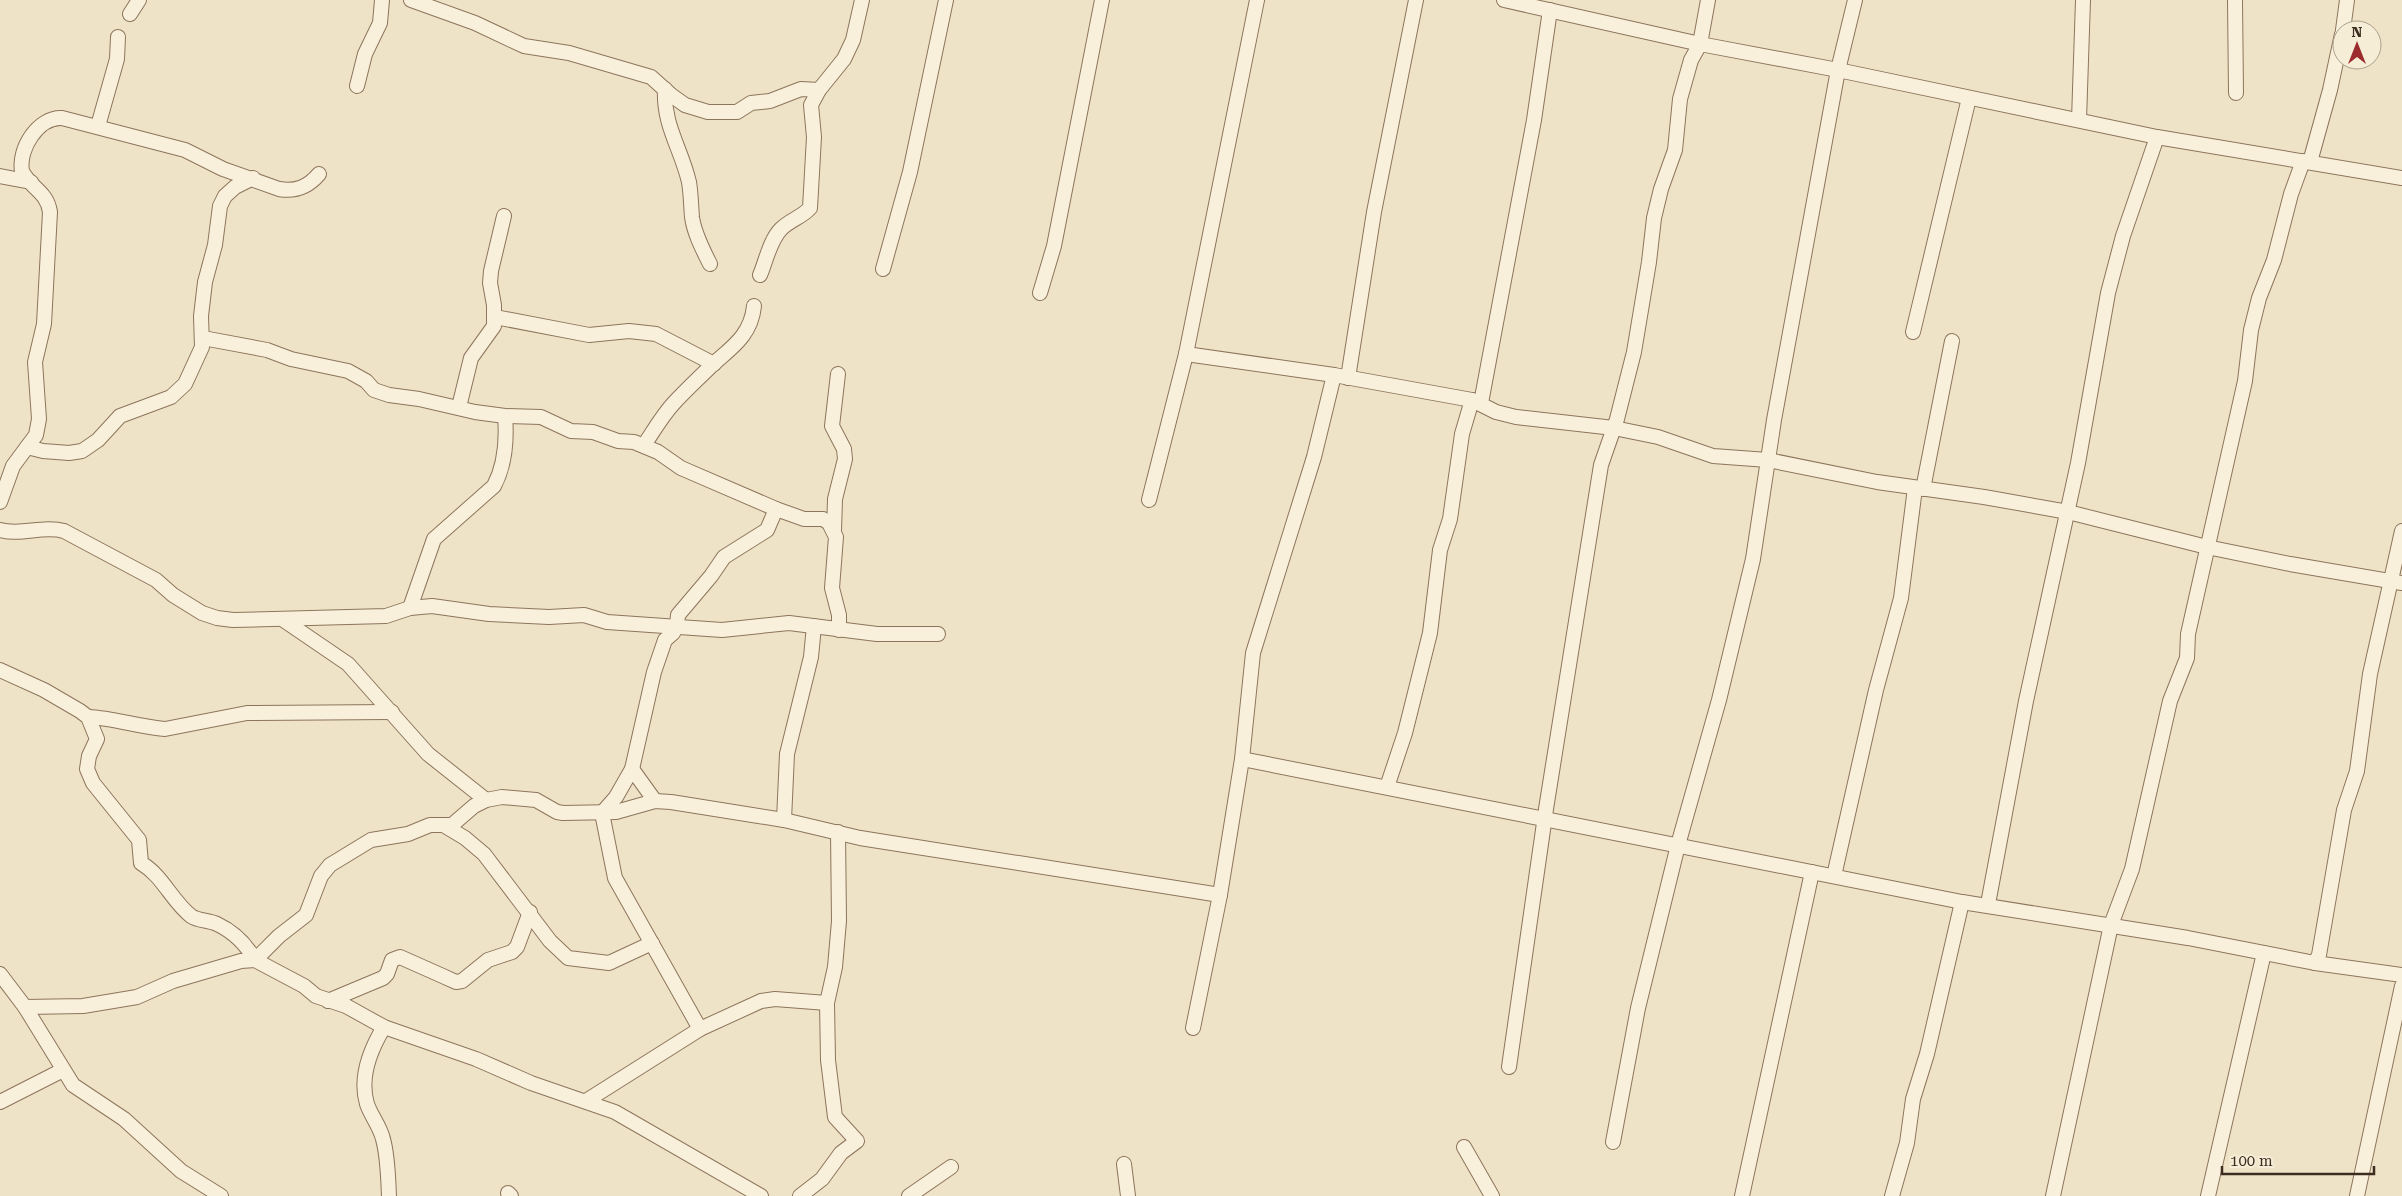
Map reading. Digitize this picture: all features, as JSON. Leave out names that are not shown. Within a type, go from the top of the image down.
[{"type":"street","points":[[130,14],[139,0]]},
{"type":"street","points":[[357,86],[365,54],[380,23],[382,0]]},
{"type":"street","points":[[411,0],[476,23],[524,46],[569,53],[651,77],[671,96],[695,109],[724,113],[737,112],[751,103],[770,101],[801,89],[819,90]]},
{"type":"street","points":[[760,276],[773,241],[780,229],[805,214],[810,208],[814,137],[810,114],[811,105],[819,90],[844,59],[853,40],[862,0]]},
{"type":"street","points":[[883,269],[910,172],[946,0]]},
{"type":"street","points":[[1040,293],[1054,246],[1102,0]]},
{"type":"street","points":[[1149,500],[1186,354],[1257,0]]},
{"type":"street","points":[[1192,1028],[1220,895],[1242,759],[1254,653],[1314,457],[1341,377],[1416,0]]},
{"type":"street","points":[[1504,0],[1700,44],[1838,70],[2157,136],[2402,178]]},
{"type":"street","points":[[1509,1067],[1545,818],[1601,465],[1614,428],[1635,344],[1654,218],[1661,189],[1675,150],[1680,99],[1691,60],[1700,44],[1708,0]]},
{"type":"street","points":[[1613,1142],[1638,1008],[1678,845],[1719,700],[1753,559],[1768,460],[1838,70],[1855,0]]},
{"type":"street","points":[[2080,120],[2083,0]]},
{"type":"street","points":[[2235,0],[2236,93]]},
{"type":"street","points":[[2344,20],[2347,0]]},
{"type":"street","points":[[1387,787],[1405,733],[1430,632],[1440,550],[1450,519],[1462,434],[1476,402],[1534,120],[1550,10]]},
{"type":"street","points":[[98,126],[117,59],[118,37]]},
{"type":"street","points":[[2053,1196],[2111,925],[2132,869],[2170,701],[2186,658],[2188,634],[2245,381],[2251,330],[2259,298],[2274,260],[2330,90],[2334,70]]},
{"type":"street","points":[[665,89],[664,105],[667,122],[675,137],[689,183],[692,220],[702,250],[710,264]]},
{"type":"street","points":[[1913,332],[1969,98]]},
{"type":"street","points":[[0,502],[13,466],[36,435],[39,419],[35,362],[44,324],[50,212],[49,202],[45,196],[22,171],[26,144],[42,127],[57,118],[98,126],[126,136],[185,150],[223,168],[288,190],[306,187],[319,174]]},
{"type":"street","points":[[1988,904],[2026,701],[2068,512],[2113,272],[2157,136]]},
{"type":"street","points":[[0,176],[31,182]]},
{"type":"street","points":[[27,447],[43,452],[69,453],[82,451],[98,440],[123,414],[171,397],[185,384],[195,366],[202,347],[201,316],[204,290],[215,245],[220,206],[225,196],[235,187],[252,178]]},
{"type":"street","points":[[459,407],[471,358],[494,326],[495,317],[490,283],[504,216]]},
{"type":"street","points":[[644,445],[671,406],[714,364],[726,356],[744,336],[753,320],[754,306]]},
{"type":"street","points":[[495,317],[589,335],[628,331],[656,334],[714,364]]},
{"type":"street","points":[[203,338],[267,350],[291,359],[348,371],[366,381],[374,390],[389,395],[459,407],[475,412],[505,416],[541,417],[571,432],[594,432],[613,440],[644,445],[681,468],[776,509],[804,519],[823,519],[834,531]]},
{"type":"street","points":[[1834,876],[1876,690],[1901,598],[1919,488],[1952,341]]},
{"type":"street","points":[[1186,354],[1341,377],[1476,402],[1496,412],[1516,417],[1614,428],[1658,437],[1713,456],[1768,460],[1919,488],[2068,512],[2207,547],[2290,564],[2396,582]]},
{"type":"street","points":[[838,374],[832,426],[844,450],[845,459],[836,499],[834,531],[836,560],[832,588],[839,614],[839,630]]},
{"type":"street","points":[[410,608],[434,539],[454,524],[494,486],[500,475],[506,439],[505,416]]},
{"type":"street","points":[[602,813],[616,797],[632,769],[654,672],[665,640],[673,633],[677,626],[678,615],[711,576],[724,557],[761,535],[771,524],[776,509]]},
{"type":"street","points":[[0,530],[16,532],[57,529],[64,531],[156,580],[187,605],[217,618],[282,619],[386,616],[410,608],[432,606],[489,614],[549,617],[584,615],[607,622],[722,630],[774,623],[886,634],[938,634]]},
{"type":"street","points":[[2315,963],[2319,955],[2344,810],[2357,771],[2370,674],[2396,582],[2402,531]]},
{"type":"street","points":[[282,619],[348,664],[428,754],[486,800]]},
{"type":"street","points":[[784,820],[787,754],[811,657],[814,626]]},
{"type":"street","points":[[0,670],[44,690],[88,717],[106,718],[151,728],[165,729],[247,713],[392,712]]},
{"type":"street","points":[[88,717],[97,739],[89,756],[87,769],[93,783],[139,840],[141,863],[156,874],[182,907],[193,917],[217,924],[242,940],[255,960],[328,1001],[346,1006],[384,1027],[476,1059],[531,1083],[615,1112],[761,1196]]},
{"type":"street","points":[[1242,759],[1962,902],[1988,904],[2010,910],[2111,925],[2315,963],[2402,975]]},
{"type":"street","points":[[632,769],[655,801]]},
{"type":"street","points":[[25,1007],[83,1006],[137,997],[173,981],[241,961],[255,960],[279,936],[306,915],[321,876],[330,865],[342,856],[370,840],[408,834],[430,825],[445,826],[458,821],[469,809],[486,800],[502,797],[536,800],[557,812],[602,813],[623,811],[655,801],[784,820],[838,832],[1220,895]]},
{"type":"street","points":[[602,813],[615,878],[700,1029]]},
{"type":"street","points":[[445,826],[466,838],[484,854],[562,955],[573,960],[614,962],[652,943]]},
{"type":"street","points":[[800,1196],[822,1179],[849,1145],[857,1141],[838,1122],[833,1110],[828,1060],[827,1003],[835,967],[839,921],[838,832]]},
{"type":"street","points":[[1742,1196],[1812,872]]},
{"type":"street","points":[[1892,1196],[1908,1142],[1913,1099],[1927,1054],[1962,902]]},
{"type":"street","points":[[328,1001],[383,978],[387,974],[392,960],[400,957],[456,982],[467,979],[484,962],[512,952],[518,947],[530,912]]},
{"type":"street","points":[[2208,1196],[2264,952]]},
{"type":"street","points":[[0,974],[25,1007],[73,1085],[124,1119],[181,1171],[221,1196]]},
{"type":"street","points":[[2357,1196],[2402,986]]},
{"type":"street","points":[[586,1101],[700,1029],[761,1001],[775,999],[827,1003]]},
{"type":"street","points":[[384,1027],[372,1046],[365,1077],[364,1093],[383,1138],[387,1159],[389,1196]]},
{"type":"street","points":[[0,1102],[63,1070]]},
{"type":"street","points":[[1464,1147],[1492,1196]]},
{"type":"street","points":[[1124,1164],[1128,1196]]},
{"type":"street","points":[[909,1196],[951,1167]]}]
